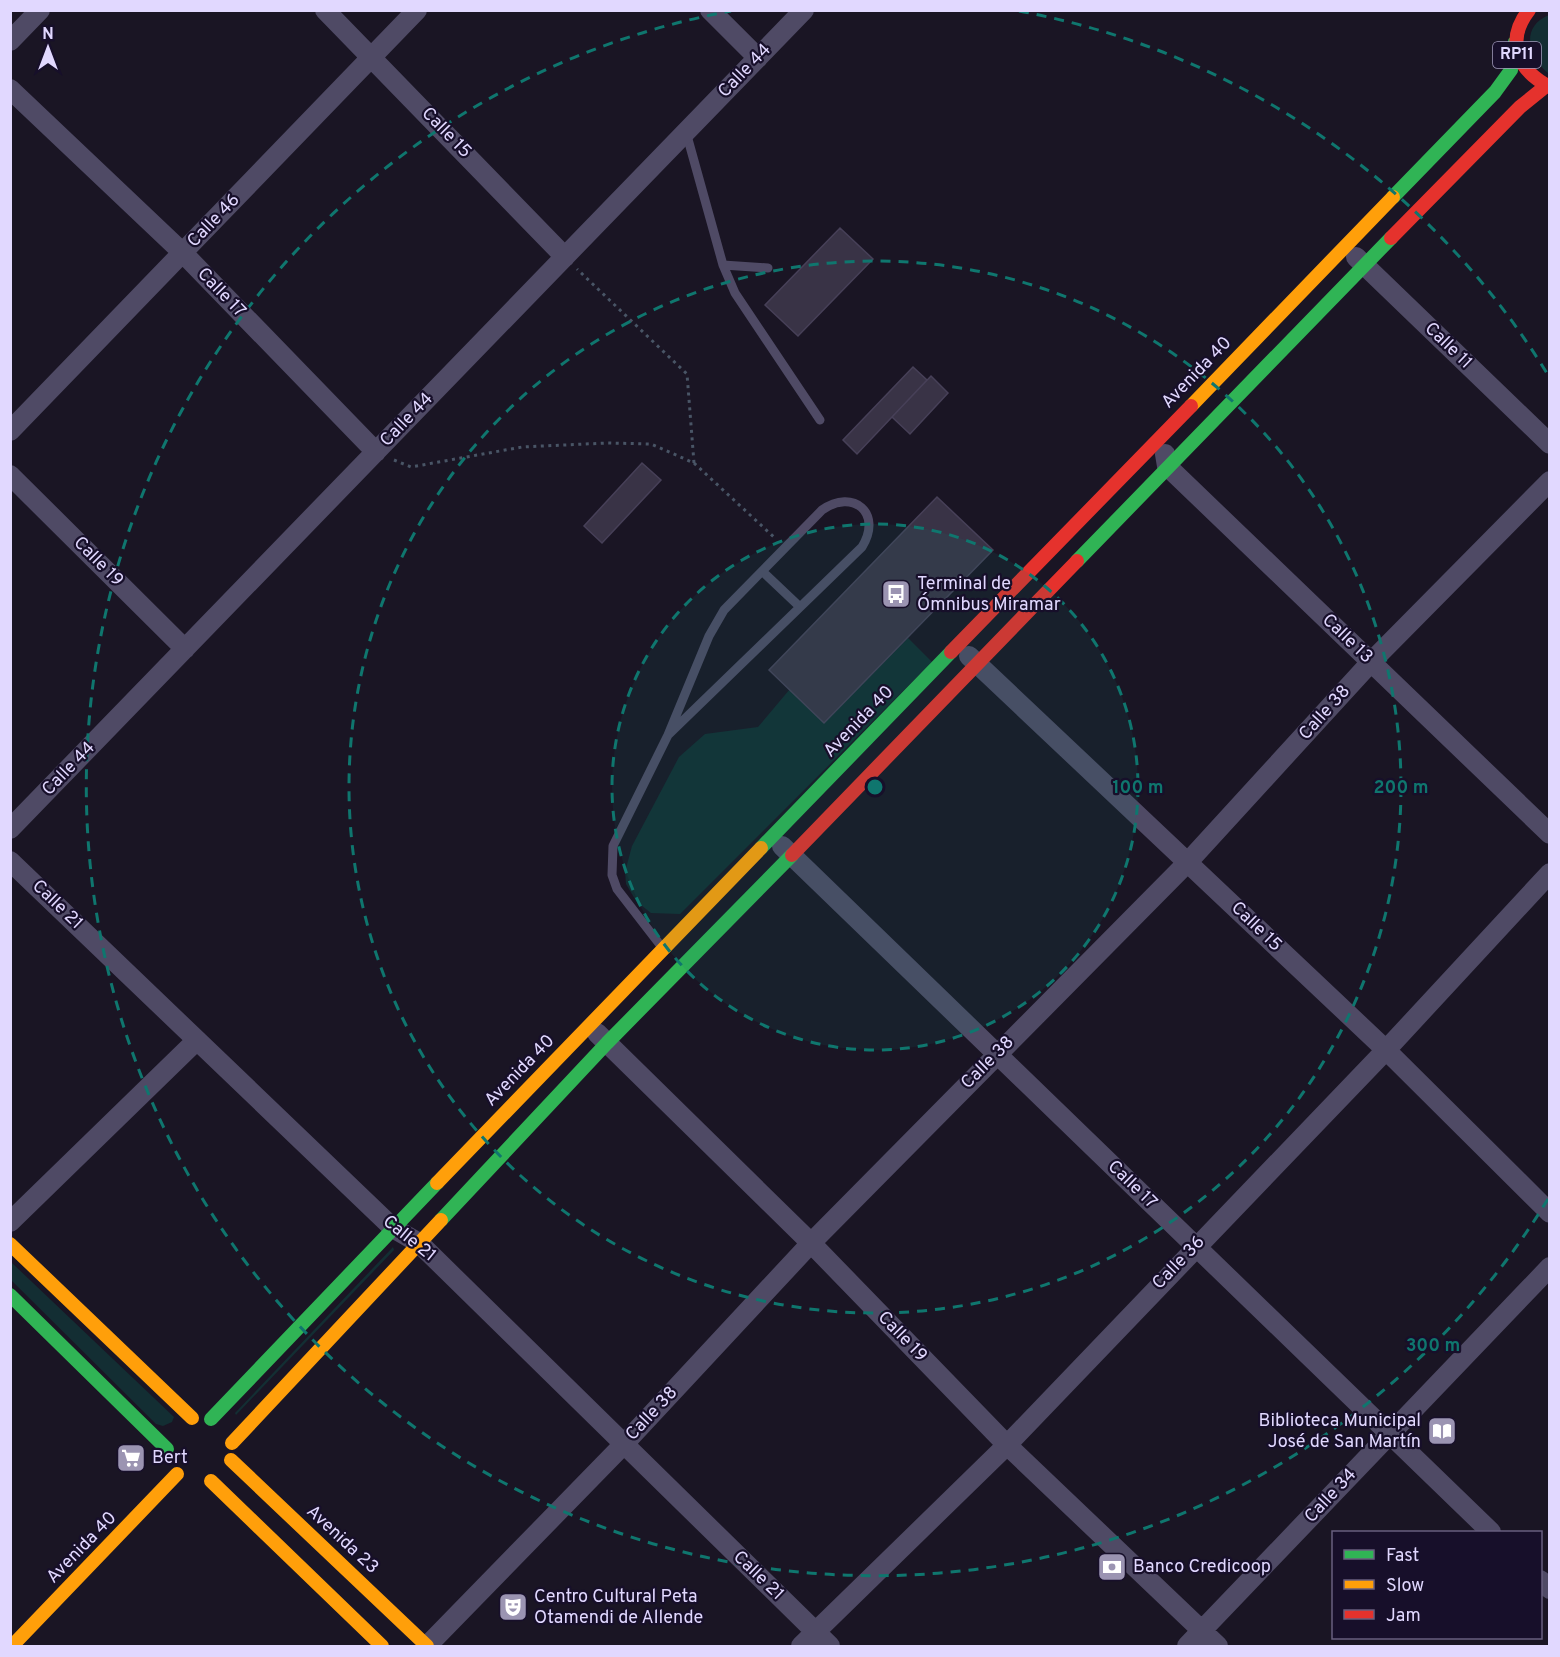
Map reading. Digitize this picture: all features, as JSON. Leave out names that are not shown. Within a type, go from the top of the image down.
[{"type":"main road","points":[[1516,10],[1518,27]]},
{"type":"main road","name":"RP11","points":[[1529,10],[1518,27],[1515,42],[1521,64],[1536,81],[1549,87]]},
{"type":"main road","name":"Avenida 40","points":[[232,1443],[607,1043],[672,958],[772,836],[1505,82],[1511,70],[1515,42]]},
{"type":"main road","name":"Avenida 40","points":[[211,1419],[589,1025],[672,958],[791,854],[979,665],[1167,466],[1520,107],[1549,87]]},
{"type":"main road","points":[[10,1244],[183,1424]]},
{"type":"main road","points":[[10,1294],[167,1449]]},
{"type":"main road","points":[[211,1419],[224,1428],[232,1443],[222,1472],[193,1482],[177,1474],[168,1458],[167,1449],[183,1424],[211,1419]]},
{"type":"main road","points":[[222,1472],[382,1647]]},
{"type":"main road","name":"Avenida 23","points":[[222,1472],[427,1646]]},
{"type":"main road","name":"Avenida 40","points":[[12,1647],[177,1474]]},
{"type":"street","points":[[10,40],[40,10]]},
{"type":"street","name":"Calle 15","points":[[325,10],[565,257]]},
{"type":"street","name":"Calle 46","points":[[10,431],[417,10]]},
{"type":"street","points":[[710,10],[758,58]]},
{"type":"street","name":"Calle 44","points":[[10,829],[804,10]]},
{"type":"street","name":"Calle 17","points":[[10,89],[183,254],[376,452]]},
{"type":"street","name":"Calle 11","points":[[1346,247],[1550,444]]},
{"type":"street","points":[[1162,436],[1167,466]]},
{"type":"street","name":"Calle 13","points":[[1167,466],[1550,834]]},
{"type":"street","name":"Calle 19","points":[[10,475],[185,649]]},
{"type":"street","name":"Calle 38","points":[[427,1646],[624,1444],[811,1243],[1188,862],[1371,662],[1550,481]]},
{"type":"street","name":"Calle 15","points":[[959,646],[1386,1050],[1550,1213]]},
{"type":"street","name":"Calle 17","points":[[772,836],[1489,1531]]},
{"type":"street","name":"Calle 21","points":[[10,861],[393,1228],[419,1243],[830,1647]]},
{"type":"street","name":"Calle 36","points":[[801,1647],[1007,1445],[1195,1246],[1386,1050],[1550,873]]},
{"type":"street","name":"Calle 19","points":[[589,1025],[811,1243],[1007,1445],[1218,1647]]},
{"type":"street","points":[[10,1222],[196,1040]]},
{"type":"street","name":"Calle 34","points":[[1187,1647],[1550,1267]]},
{"type":"lane","points":[[686,132],[723,265],[735,293],[820,420]]},
{"type":"lane","points":[[723,265],[768,268]]},
{"type":"lane","points":[[668,735],[862,547],[868,537],[869,516],[863,507],[853,502],[828,505],[724,610],[709,636],[668,735],[619,833],[611,859],[612,875],[617,889],[672,958]]},
{"type":"lane","points":[[762,571],[800,607]]},
{"type":"path","points":[[565,257],[687,374],[694,463]]},
{"type":"path","points":[[376,452],[411,467],[522,447],[651,444],[694,463],[779,542]]},
{"type":"green space","points":[[1549,15],[1549,74],[1536,60],[1530,43],[1534,27]]},
{"type":"green space","points":[[908,638],[932,662],[680,914],[651,913],[636,901],[626,884],[625,872],[632,846],[679,757],[705,734],[758,727],[790,689],[824,723]]},
{"type":"green space","points":[[393,1247],[394,1250],[236,1415],[235,1413]]},
{"type":"green space","points":[[11,1262],[174,1417],[172,1422],[163,1426],[156,1424],[11,1280]]},
{"type":"building","points":[[840,228],[873,259],[798,336],[765,305]]},
{"type":"building","points":[[913,367],[927,380],[857,454],[843,440]]},
{"type":"building","points":[[931,376],[948,393],[910,434],[892,417]]},
{"type":"building","points":[[642,463],[661,480],[602,543],[584,526]]},
{"type":"building","name":"Terminal de Ómnibus Miramar","points":[[937,497],[993,550],[824,723],[769,670]]},
{"type":"traffic: fast","points":[[1393,197],[1495,92],[1511,70],[1515,42]]},
{"type":"traffic: fast","points":[[1077,561],[1391,238]]},
{"type":"traffic: fast","points":[[761,848],[951,652]]},
{"type":"traffic: fast","points":[[441,1220],[607,1043],[792,855]]},
{"type":"traffic: fast","points":[[211,1419],[437,1183]]},
{"type":"traffic: fast","points":[[10,1295],[167,1449]]},
{"type":"traffic: slow","points":[[1191,406],[1393,197]]},
{"type":"traffic: slow","points":[[437,1183],[761,848]]},
{"type":"traffic: slow","points":[[232,1443],[441,1220]]},
{"type":"traffic: slow","points":[[10,1244],[192,1418]]},
{"type":"traffic: slow","points":[[231,1460],[427,1646]]},
{"type":"traffic: slow","points":[[12,1646],[177,1474]]},
{"type":"traffic: slow","points":[[211,1481],[382,1646]]},
{"type":"traffic: jam","points":[[1529,10],[1518,33],[1516,44],[1518,54],[1529,72],[1550,87]]},
{"type":"traffic: jam","points":[[1391,238],[1520,107],[1546,86]]},
{"type":"traffic: jam","points":[[951,652],[1191,406]]},
{"type":"traffic: jam","points":[[792,855],[1077,561]]},
{"type":"place","name":"Terminal de Ómnibus Miramar","points":[[896,594]]},
{"type":"place","name":"Biblioteca Municipal José de San Martín","points":[[1442,1431]]},
{"type":"place","name":"Bert","points":[[131,1458]]},
{"type":"place","name":"Banco Credicoop","points":[[1112,1567]]},
{"type":"place","name":"Centro Cultural Peta Otamendi de Allende","points":[[513,1607]]}]
